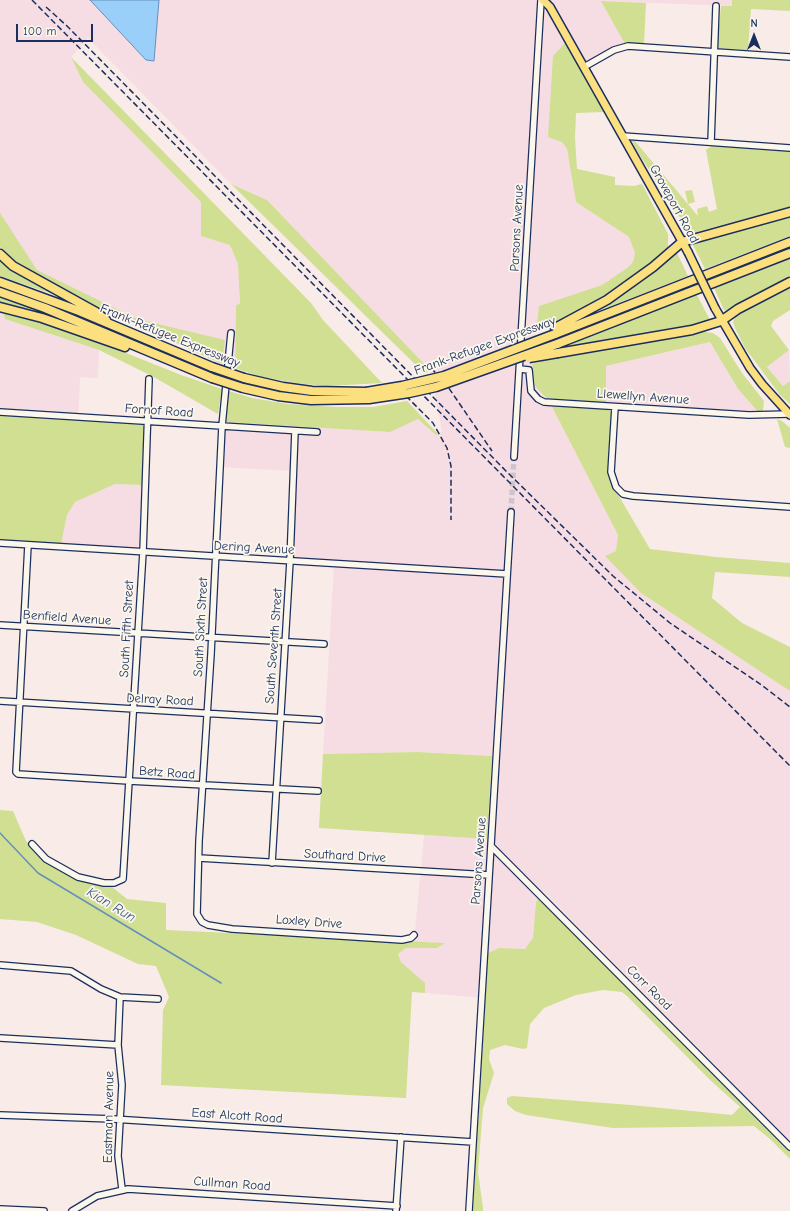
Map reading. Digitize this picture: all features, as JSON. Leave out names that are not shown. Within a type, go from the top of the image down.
[{"type":"highway","points":[[555,331],[630,285],[682,242],[790,212]]},
{"type":"highway","name":"Frank-Refugee Expressway","points":[[0,282],[113,326],[212,367],[244,378],[283,387],[368,396],[422,382],[473,366],[555,331],[790,242]]},
{"type":"highway","name":"Frank-Refugee Expressway","points":[[0,292],[45,308],[212,378],[243,388],[278,396],[311,400],[410,393],[436,387],[557,344],[790,253]]},
{"type":"highway","points":[[0,254],[13,266],[96,312],[113,326]]},
{"type":"highway","points":[[505,363],[692,330],[721,322],[738,309],[790,282]]},
{"type":"highway","points":[[0,307],[42,318],[100,340],[162,358]]},
{"type":"main road","name":"Groveport Road","points":[[542,0],[550,7],[688,252],[721,322],[762,384],[790,415]]},
{"type":"street","name":"Parsons Avenue","points":[[514,458],[542,0]]},
{"type":"street","points":[[710,142],[716,6]]},
{"type":"street","points":[[584,67],[624,47],[790,57]]},
{"type":"street","points":[[623,136],[790,148]]},
{"type":"street","name":"South Sixth Street","points":[[202,922],[197,914],[202,786],[212,638],[222,426],[231,333]]},
{"type":"street","name":"Llewellyn Avenue","points":[[520,369],[529,370],[531,391],[538,399],[544,402],[749,415],[790,415]]},
{"type":"street","name":"South Fifth Street","points":[[32,844],[46,859],[78,877],[114,883],[123,879],[143,552],[148,421],[148,379]]},
{"type":"street","points":[[615,407],[611,464],[613,480],[616,487],[623,494],[633,496],[790,507]]},
{"type":"street","name":"Fornof Road","points":[[0,412],[317,432]]},
{"type":"street","name":"South Seventh Street","points":[[272,863],[290,561],[295,431]]},
{"type":"street","name":"Parsons Avenue","points":[[469,1211],[511,512]]},
{"type":"street","name":"Dering Avenue","points":[[0,543],[507,574]]},
{"type":"street","points":[[19,702],[28,545]]},
{"type":"street","name":"Benfield Avenue","points":[[0,625],[324,644]]},
{"type":"street","name":"Delray Road","points":[[0,701],[320,720]]},
{"type":"street","name":"Betz Road","points":[[19,702],[16,772],[18,774],[202,786],[318,791]]},
{"type":"street","name":"Corr Road","points":[[491,846],[790,1147]]},
{"type":"street","name":"Southard Drive","points":[[199,858],[489,875]]},
{"type":"street","name":"Loxley Drive","points":[[202,922],[214,926],[232,928],[402,940],[411,938],[414,935]]},
{"type":"street","points":[[0,965],[71,971],[102,989],[120,997],[158,999]]},
{"type":"street","name":"Eastman Avenue","points":[[120,997],[118,1045],[122,1072],[118,1156],[122,1189]]},
{"type":"street","points":[[0,1038],[118,1045]]},
{"type":"street","name":"East Alcott Road","points":[[0,1115],[120,1119],[473,1142]]},
{"type":"street","points":[[396,1208],[401,1138]]},
{"type":"street","name":"Cullman Road","points":[[72,1211],[97,1196],[122,1189],[396,1208]]},
{"type":"street","points":[[0,1209],[44,1211]]},
{"type":"shaded area","points":[[0,0],[732,0],[732,6],[602,1],[625,44],[579,67],[565,43],[562,142],[567,149],[576,202],[629,237],[635,253],[633,262],[627,268],[602,285],[539,306],[532,364],[535,386],[551,405],[618,535],[616,551],[606,556],[641,593],[790,691],[790,1141],[543,891],[536,902],[533,938],[525,949],[499,948],[488,953],[486,998],[425,993],[425,983],[401,962],[398,954],[406,948],[437,948],[444,943],[414,942],[424,835],[495,839],[500,756],[418,752],[323,754],[334,565],[290,561],[294,471],[219,467],[221,421],[389,432],[418,419],[436,435],[442,431],[430,370],[267,200],[231,184],[88,38],[71,57],[83,82],[201,202],[201,236],[230,244],[238,264],[240,305],[236,305],[235,368],[197,353],[92,305],[0,247]]},
{"type":"shaded area","points":[[0,310],[3,310],[5,319],[99,350],[98,378],[80,377],[78,419],[0,414]]},
{"type":"shaded area","points":[[710,342],[738,389],[759,413],[606,403],[606,366]]},
{"type":"shaded area","points":[[789,350],[790,381],[783,386],[767,367]]},
{"type":"shaded area","points":[[115,484],[142,485],[140,548],[61,544],[67,515],[75,502]]},
{"type":"green space","points":[[732,0],[790,0],[790,11],[751,9],[748,50],[717,48],[721,6],[732,6]]},
{"type":"green space","points":[[601,1],[646,3],[644,44],[625,44]]},
{"type":"green space","points":[[565,43],[604,112],[576,113],[575,138],[577,169],[615,177],[615,185],[634,186],[642,184],[668,234],[668,248],[661,256],[597,301],[558,323],[536,331],[539,306],[602,285],[627,268],[633,262],[635,253],[629,237],[576,202],[567,149],[562,142],[548,137],[553,56]]},
{"type":"green space","points":[[71,57],[311,303],[323,320],[382,383],[326,386],[295,383],[257,376],[235,368],[236,305],[240,304],[238,264],[230,245],[201,236],[201,202],[83,82]]},
{"type":"green space","points":[[634,140],[698,216],[697,209],[707,206],[709,212],[717,209],[706,150],[715,144],[790,149],[790,207],[694,233],[688,230],[637,151],[632,141]]},
{"type":"green space","points":[[231,184],[267,200],[430,370],[425,374]]},
{"type":"green space","points":[[692,190],[695,202],[688,204],[685,191]]},
{"type":"green space","points":[[0,213],[37,270],[137,319],[225,340],[222,364],[92,305],[18,265],[0,247]]},
{"type":"green space","points":[[790,215],[790,236],[705,269],[692,243]]},
{"type":"green space","points":[[677,253],[688,276],[593,313],[592,311]]},
{"type":"green space","points":[[0,258],[56,293],[55,295],[0,276]]},
{"type":"green space","points":[[790,259],[790,278],[727,311],[724,310],[714,288]]},
{"type":"green space","points":[[790,285],[790,310],[773,321],[771,326],[789,350],[767,367],[783,386],[790,381],[790,404],[780,395],[745,348],[733,322],[738,312]]},
{"type":"green space","points":[[697,295],[710,320],[684,327],[562,348],[562,346]]},
{"type":"green space","points":[[0,297],[36,310],[36,313],[0,304]]},
{"type":"green space","points":[[3,310],[41,319],[181,375],[222,389],[218,414],[152,376],[99,350],[5,319]]},
{"type":"green space","points":[[698,331],[713,333],[720,338],[742,373],[764,401],[763,410],[759,413],[738,389],[710,342],[606,366],[606,403],[546,398],[535,386],[532,364],[577,352]]},
{"type":"green space","points":[[229,391],[252,398],[288,404],[336,407],[373,407],[407,401],[438,434],[436,435],[418,419],[390,432],[226,422]]},
{"type":"green space","points":[[551,405],[607,409],[612,413],[608,464],[610,481],[650,549],[716,557],[790,563],[790,577],[715,572],[712,598],[742,623],[790,647],[790,691],[641,593],[605,556],[616,551],[618,535]]},
{"type":"green space","points":[[0,414],[145,424],[142,485],[115,484],[75,502],[67,515],[61,544],[0,540]]},
{"type":"green space","points":[[777,419],[782,421],[790,428],[790,448],[785,447]]},
{"type":"green space","points":[[418,752],[492,756],[487,839],[319,828],[323,754]]},
{"type":"green space","points":[[0,810],[13,811],[26,841],[37,855],[61,871],[84,881],[112,887],[127,899],[166,903],[166,930],[445,943],[437,948],[406,948],[398,954],[401,962],[425,983],[425,993],[412,992],[406,1098],[161,1085],[163,1010],[169,997],[156,966],[138,964],[76,935],[37,922],[0,919]]},
{"type":"green space","points":[[539,897],[790,1151],[790,1159],[770,1139],[754,1126],[613,1128],[526,1115],[515,1111],[507,1104],[507,1098],[512,1096],[631,1105],[732,1115],[740,1107],[710,1080],[627,996],[622,992],[603,990],[576,995],[544,1008],[530,1024],[527,1048],[523,1049],[505,1045],[490,1050],[489,1059],[494,1073],[483,1108],[478,1172],[483,1211],[473,1211],[488,953],[499,948],[525,949],[533,938],[536,902]]},
{"type":"water","points":[[90,0],[159,0],[154,61],[146,60]]},
{"type":"waterway","name":"Kian Run","points":[[0,833],[38,873],[221,983]]},
{"type":"tunnel","points":[[511,512],[514,457]]},
{"type":"railway","points":[[32,0],[790,766]]},
{"type":"railway","points":[[46,7],[67,26],[507,472],[613,576],[670,623],[763,686],[790,707]]},
{"type":"railway","points":[[431,368],[446,384],[492,451]]},
{"type":"railway","points":[[406,396],[433,423],[447,448],[451,466],[451,520]]}]
